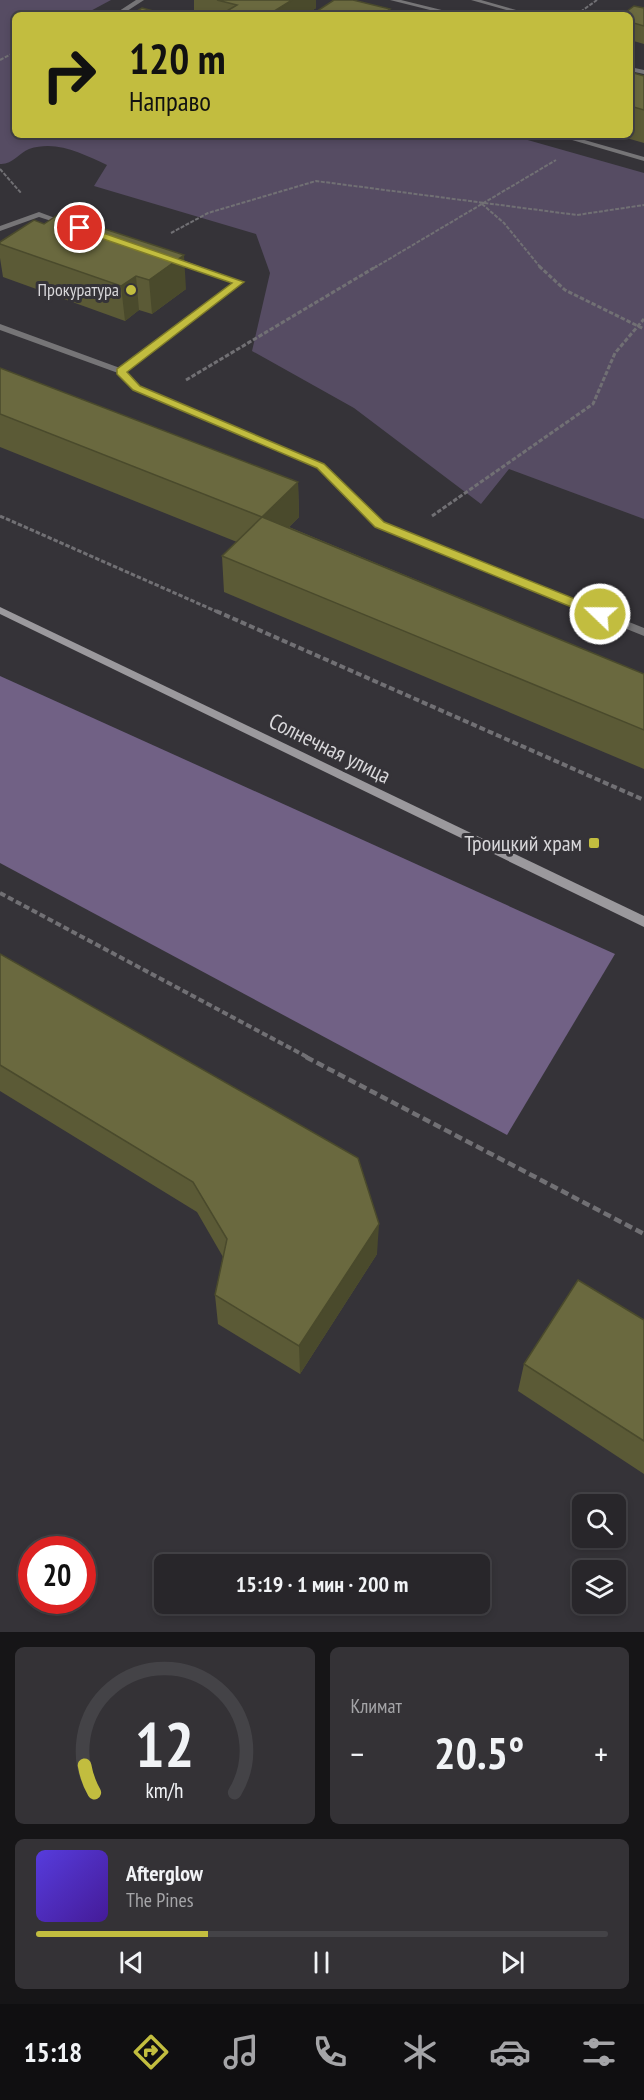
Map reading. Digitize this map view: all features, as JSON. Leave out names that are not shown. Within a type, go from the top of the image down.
[{"type":"main road","name":"Солнечная улица","points":[[0,610],[644,922]]},
{"type":"lane","points":[[121,12],[141,0]]},
{"type":"lane","points":[[393,0],[446,12]]},
{"type":"lane","points":[[474,0],[520,12]]},
{"type":"lane","points":[[570,138],[644,159]]},
{"type":"lane","points":[[0,229],[39,214],[80,228]]},
{"type":"lane","points":[[121,371],[239,282],[163,257]]},
{"type":"lane","points":[[0,327],[121,371],[136,388],[321,466],[380,525],[644,632]]},
{"type":"path","points":[[580,12],[597,0]]},
{"type":"path","points":[[157,397],[585,142]]},
{"type":"path","points":[[170,234],[208,213],[316,180],[577,215],[644,206]]},
{"type":"path","points":[[482,204],[504,223],[534,262],[565,290],[644,329]]},
{"type":"path","points":[[404,535],[593,404],[615,353],[644,319]]},
{"type":"path","points":[[0,516],[644,800]]},
{"type":"path","points":[[0,893],[515,1168],[644,1234]]},
{"type":"shaded area","points":[[0,0],[111,0],[89,12],[12,12],[12,138],[521,138],[644,173],[644,519],[509,469],[481,504],[354,408],[252,351],[270,273],[256,234],[94,186],[107,165],[60,147],[29,149],[12,161],[0,164]]},
{"type":"shaded area","points":[[0,676],[615,954],[507,1135],[0,863]]},
{"type":"building","points":[[217,0],[292,0],[273,12],[225,12],[237,5]]},
{"type":"building","points":[[334,0],[353,0],[390,9],[386,12],[316,12]]},
{"type":"building","points":[[634,6],[644,8],[644,26],[633,23],[633,12],[626,12]]},
{"type":"building","points":[[142,8],[157,12],[135,12]]},
{"type":"building","points":[[633,73],[644,76],[644,110],[633,107]]},
{"type":"building","points":[[59,214],[184,255],[149,280],[136,276],[121,286],[0,244],[34,220],[44,224]]},
{"type":"building","points":[[0,368],[298,482],[262,517],[0,414]]},
{"type":"building","points":[[262,517],[644,674],[644,730],[222,556]]},
{"type":"building","points":[[0,954],[358,1158],[379,1224],[299,1346],[215,1295],[227,1239],[193,1182],[0,1065]]},
{"type":"building","points":[[578,1280],[644,1320],[644,1441],[524,1364]]},
{"type":"place","name":"Прокуратура","points":[[131,290]]},
{"type":"place","name":"Троицкий храм","points":[[594,843]]},
{"type":"route","points":[[80,228],[239,282],[121,371],[136,388],[321,466],[380,525],[600,614]]}]
